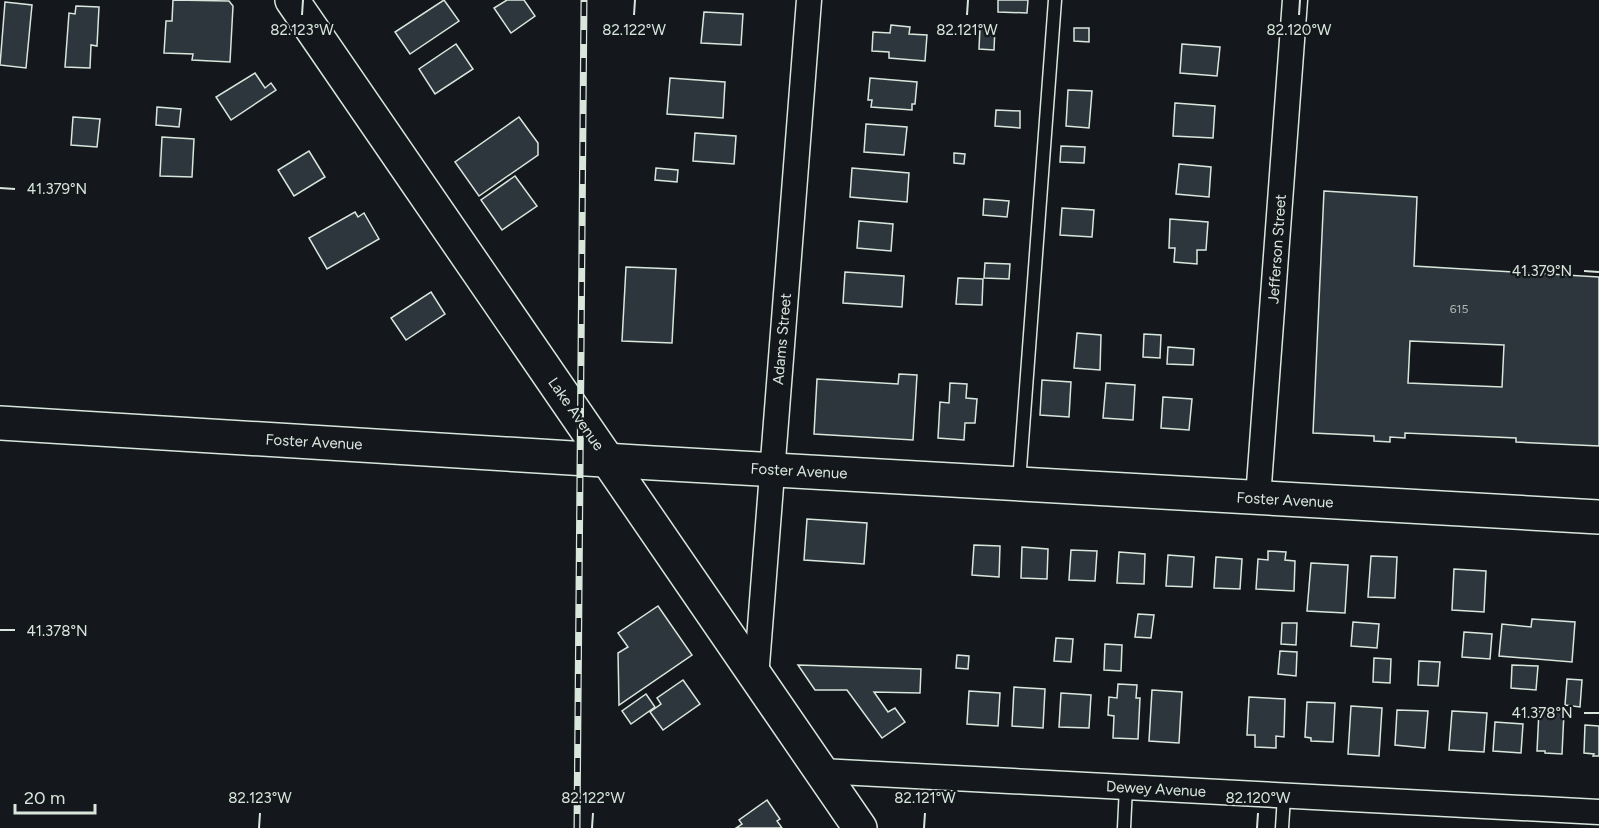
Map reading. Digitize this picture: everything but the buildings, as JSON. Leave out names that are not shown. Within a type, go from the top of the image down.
[{"type":"street","name":"Lake Avenue","points":[[292,0],[860,828]]},
{"type":"street","name":"Adams Street","points":[[756,678],[809,0]]},
{"type":"street","name":"Jefferson Street","points":[[1258,498],[1295,0]]},
{"type":"street","name":"Foster Avenue","points":[[0,423],[1599,517]]},
{"type":"street","name":"Dewey Avenue","points":[[821,771],[1599,812]]},
{"type":"lane","points":[[1018,483],[1055,0]]},
{"type":"lane","points":[[1124,828],[1126,788]]},
{"type":"lane","points":[[1282,828],[1284,796]]},
{"type":"railway","points":[[577,828],[584,0]]}]
